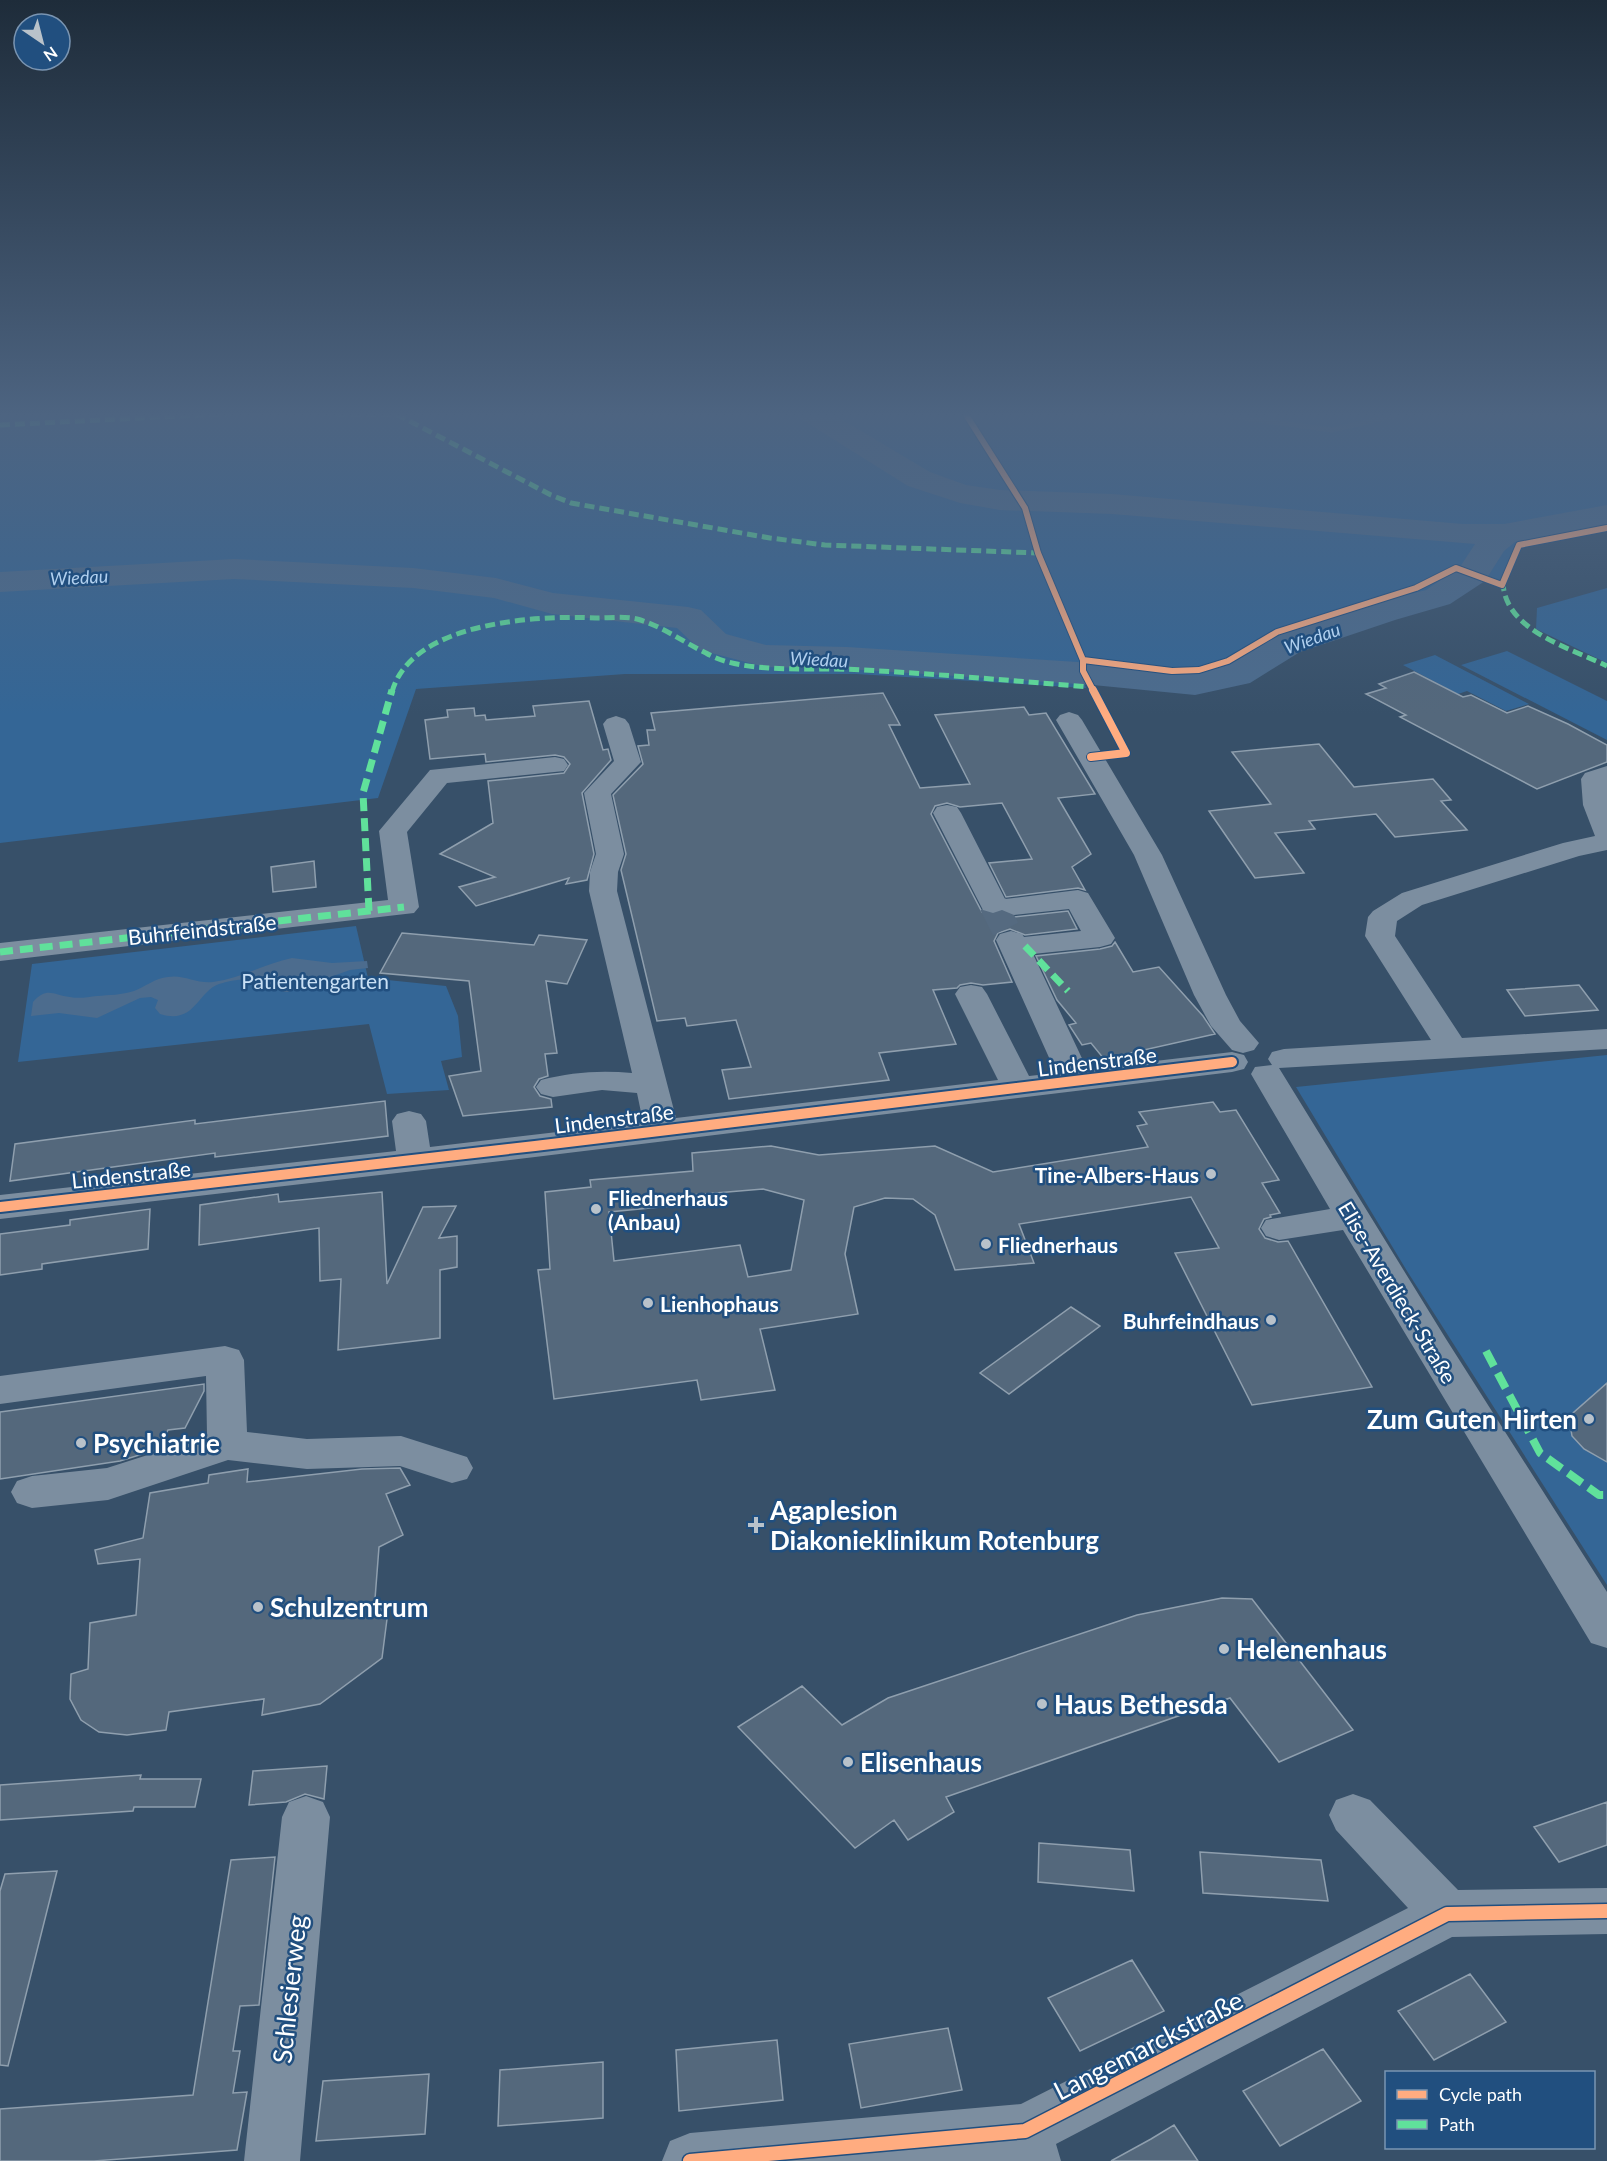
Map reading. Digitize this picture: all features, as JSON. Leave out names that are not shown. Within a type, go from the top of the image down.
[{"type":"street","points":[[1068,720],[1148,855],[1210,995],[1227,1026],[1244,1071],[1452,1048],[1607,1039]]},
{"type":"street","points":[[616,724],[628,762],[597,793],[610,854],[604,872],[603,891],[662,1129]]},
{"type":"street","name":"Buhrfeindstraße","points":[[0,952],[404,908],[393,831],[439,776],[555,765]]},
{"type":"street","points":[[1607,774],[1594,779],[1597,805],[1607,833]]},
{"type":"street","points":[[948,813],[1004,905],[1078,899],[1100,938],[1013,944],[1076,1081]]},
{"type":"street","points":[[1452,1048],[1380,936],[1383,917],[1412,899],[1573,849],[1607,842]]},
{"type":"street","points":[[971,994],[1019,1088]]},
{"type":"street","name":"Lindenstraße","points":[[0,1207],[1076,1081],[1237,1052]]},
{"type":"street","name":"Elise-Averdieck-Straße","points":[[1276,1067],[1353,1217],[1607,1630]]},
{"type":"street","points":[[553,1087],[602,1080],[652,1085]]},
{"type":"street","points":[[409,1121],[415,1160]]},
{"type":"street","points":[[1279,1228],[1353,1217]]},
{"type":"street","points":[[0,1390],[225,1360],[227,1445]]},
{"type":"street","points":[[32,1492],[108,1484],[227,1445],[307,1454],[401,1451],[452,1468]]},
{"type":"street","points":[[1353,1815],[1447,1914]]},
{"type":"street","name":"Schlesierweg","points":[[272,2161],[306,1816]]},
{"type":"street","name":"Langemarckstraße","points":[[690,2161],[1029,2146],[1447,1914],[1607,1911]]},
{"type":"green space","points":[[0,514],[1607,514],[1607,530],[1519,545],[1502,585],[1481,577],[1468,589],[1446,601],[1307,644],[1231,684],[1198,690],[1083,679],[1086,688],[856,674],[625,674],[416,689],[378,798],[0,843]]},
{"type":"green space","points":[[1607,588],[1607,663],[1536,629],[1537,608]]},
{"type":"green space","points":[[1507,651],[1607,701],[1607,740],[1461,665]]},
{"type":"green space","points":[[1435,655],[1529,704],[1506,711],[1467,691],[1458,694],[1403,665]]},
{"type":"green space","name":"Patientengarten","points":[[356,926],[368,978],[446,986],[458,1016],[462,1057],[441,1061],[449,1090],[387,1094],[369,1024],[18,1062],[32,964]]},
{"type":"green space","points":[[1607,1055],[1607,1585],[1407,1271],[1296,1087]]},
{"type":"shaded area","points":[[292,958],[332,963],[367,961],[368,968],[350,970],[288,992],[252,980],[219,984],[181,1015],[160,1014],[155,1008],[158,1000],[151,997],[140,998],[97,1018],[59,1013],[31,1016],[33,1002],[46,993],[77,998],[120,994],[134,991],[159,979],[174,976],[201,982],[213,982]]},
{"type":"building","points":[[1414,672],[1463,697],[1471,695],[1507,713],[1528,706],[1568,724],[1607,745],[1607,762],[1537,789],[1400,717],[1406,715],[1366,694],[1386,688],[1379,684]]},
{"type":"building","points":[[883,693],[900,725],[889,725],[920,788],[970,784],[935,715],[1024,707],[1029,715],[1046,713],[1095,794],[1058,798],[1091,854],[1072,867],[1085,890],[1078,888],[1006,897],[989,863],[1032,859],[1002,803],[960,807],[947,803],[935,806],[931,814],[982,912],[992,915],[1002,912],[1014,917],[1068,911],[1077,929],[1025,935],[1010,929],[998,933],[994,941],[1012,982],[983,985],[971,983],[960,985],[957,988],[933,990],[956,1044],[879,1053],[889,1080],[729,1099],[722,1070],[751,1067],[736,1020],[687,1026],[685,1018],[657,1021],[621,870],[626,854],[613,795],[643,764],[638,746],[649,745],[647,730],[655,730],[651,713]]},
{"type":"building","points":[[589,701],[603,750],[608,749],[611,760],[582,793],[594,854],[587,880],[566,884],[569,878],[476,906],[459,887],[495,877],[440,854],[493,823],[488,781],[564,773],[570,764],[564,757],[555,755],[486,762],[485,754],[430,759],[425,720],[448,717],[447,710],[474,708],[475,716],[485,715],[486,720],[535,716],[533,706]]},
{"type":"building","points":[[1319,744],[1354,787],[1433,779],[1451,800],[1441,801],[1467,830],[1395,837],[1376,814],[1309,821],[1315,829],[1275,833],[1304,873],[1255,878],[1209,811],[1271,804],[1232,752]]},
{"type":"building","points":[[314,861],[316,887],[273,892],[271,867]]},
{"type":"building","points":[[402,933],[534,945],[539,935],[587,940],[567,984],[546,981],[557,1053],[545,1054],[548,1076],[539,1079],[534,1087],[540,1096],[551,1099],[552,1107],[463,1116],[449,1076],[481,1071],[469,981],[380,973]]},
{"type":"building","points":[[1115,942],[1133,972],[1159,967],[1203,1016],[1215,1034],[1104,1059],[1091,1043],[1082,1045],[1069,1025],[1076,1023],[1057,1000],[1036,956],[1100,949],[1112,946]]},
{"type":"building","points":[[1579,985],[1598,1010],[1525,1016],[1507,990]]},
{"type":"building","points":[[385,1101],[388,1136],[215,1157],[215,1153],[10,1181],[15,1144],[195,1120],[195,1124]]},
{"type":"building","points":[[1213,1102],[1220,1112],[1236,1110],[1279,1180],[1262,1183],[1280,1213],[1264,1219],[1259,1229],[1265,1238],[1278,1242],[1288,1241],[1372,1387],[1252,1405],[1175,1253],[1219,1248],[1191,1197],[1019,1224],[1034,1263],[955,1270],[935,1215],[913,1199],[885,1198],[854,1207],[845,1254],[858,1314],[760,1329],[775,1390],[701,1400],[697,1380],[554,1399],[538,1270],[550,1269],[545,1192],[591,1187],[590,1180],[693,1171],[692,1153],[771,1146],[819,1155],[935,1146],[993,1172],[1148,1147],[1137,1126],[1147,1124],[1139,1112]],"holes":[[[763,1189],[804,1200],[791,1270],[748,1277],[740,1245],[614,1261],[609,1212],[681,1205],[680,1196]]]},
{"type":"building","points":[[382,1192],[387,1284],[423,1207],[456,1206],[439,1238],[457,1236],[457,1267],[440,1270],[440,1338],[338,1350],[341,1279],[320,1281],[319,1228],[199,1245],[200,1205],[278,1194],[279,1202]]},
{"type":"building","points":[[150,1209],[148,1249],[42,1264],[42,1269],[0,1275],[0,1234],[70,1225],[70,1220]]},
{"type":"building","points":[[1071,1307],[1100,1326],[1009,1394],[980,1373]]},
{"type":"building","name":"Zum Guten Hirten","points":[[1607,1383],[1607,1462],[1584,1449],[1572,1436],[1570,1424],[1573,1413]]},
{"type":"building","name":"Psychiatrie","points":[[204,1384],[204,1391],[185,1428],[168,1430],[159,1449],[120,1461],[0,1479],[0,1412]]},
{"type":"building","name":"Schulzentrum","points":[[400,1468],[410,1485],[386,1494],[403,1535],[379,1547],[375,1599],[387,1619],[382,1658],[320,1704],[262,1715],[264,1699],[169,1712],[166,1730],[127,1735],[99,1732],[81,1720],[70,1699],[71,1674],[88,1669],[90,1623],[136,1615],[140,1559],[98,1564],[95,1550],[143,1538],[150,1493],[208,1483],[209,1475],[248,1469],[247,1482],[362,1469]]},
{"type":"building","points":[[1222,1598],[1252,1599],[1353,1730],[1279,1762],[1230,1698],[946,1797],[954,1812],[908,1840],[894,1820],[855,1848],[738,1727],[802,1686],[842,1725],[888,1698],[1137,1615]]},
{"type":"building","points":[[327,1766],[324,1799],[305,1794],[286,1802],[249,1805],[253,1771]]},
{"type":"building","points":[[141,1775],[140,1779],[201,1779],[195,1807],[134,1807],[133,1811],[0,1820],[0,1785]]},
{"type":"building","points":[[1607,1802],[1607,1845],[1559,1862],[1534,1827]]},
{"type":"building","points":[[1039,1843],[1130,1850],[1134,1891],[1038,1882]]},
{"type":"building","points":[[1200,1852],[1321,1860],[1328,1901],[1203,1893]]},
{"type":"building","points":[[275,1857],[259,2005],[240,2006],[233,2051],[240,2051],[233,2093],[247,2092],[237,2150],[94,2161],[0,2161],[0,2109],[193,2095],[231,1860]]},
{"type":"building","points":[[57,1871],[8,2066],[0,2065],[0,1891],[5,1874]]},
{"type":"building","points":[[1132,1960],[1164,2011],[1080,2051],[1048,1998]]},
{"type":"building","points":[[1470,1974],[1506,2022],[1434,2060],[1398,2011]]},
{"type":"building","points":[[948,2028],[962,2090],[861,2108],[849,2044]]},
{"type":"building","points":[[777,2040],[783,2100],[679,2111],[676,2050]]},
{"type":"building","points":[[1323,2049],[1361,2101],[1280,2146],[1243,2091]]},
{"type":"building","points":[[603,2062],[603,2118],[498,2126],[500,2070]]},
{"type":"building","points":[[429,2074],[425,2134],[316,2141],[323,2081]]},
{"type":"building","points":[[1174,2125],[1198,2161],[1111,2161],[1151,2139]]},
{"type":"waterway","points":[[1227,514],[1463,534],[1504,534]]},
{"type":"waterway","name":"Wiedau","points":[[1504,534],[1607,515]]},
{"type":"waterway","name":"Wiedau","points":[[0,582],[234,569],[413,578],[496,588],[552,603],[688,618],[713,642],[765,656],[847,658],[1093,674],[1195,684],[1237,675],[1287,644],[1382,612],[1438,597],[1473,574],[1491,545],[1504,534]]},
{"type":"tunnel","points":[[993,904],[1011,940]]},
{"type":"marked path","points":[[633,514],[770,538],[825,545],[1038,553]]},
{"type":"marked path","points":[[1503,581],[1503,591],[1515,616],[1532,630],[1607,666]]},
{"type":"marked path","points":[[369,911],[363,793],[394,683],[407,662],[436,642],[479,628],[522,620],[580,617],[636,619],[674,634],[707,654],[732,664],[768,668],[862,670],[1090,687]]},
{"type":"marked path","points":[[0,952],[404,907]]},
{"type":"marked path","points":[[1025,946],[1068,991]]},
{"type":"marked path","points":[[1486,1351],[1540,1453],[1599,1495],[1607,1495]]},
{"type":"cycle path","points":[[1027,514],[1038,553],[1083,660],[1083,671],[1126,753],[1091,757]]},
{"type":"cycle path","points":[[1083,660],[1172,671],[1199,670],[1228,661],[1277,632],[1416,588],[1456,568],[1502,585],[1519,545],[1607,528]]},
{"type":"cycle path","points":[[0,1207],[535,1146],[1232,1062]]},
{"type":"cycle path","points":[[690,2161],[1025,2131],[1447,1914],[1607,1911]]},
{"type":"place","name":"Tine-Albers-Haus","points":[[1211,1174]]},
{"type":"place","name":"Fliednerhaus (Anbau)","points":[[596,1209]]},
{"type":"place","name":"Fliednerhaus","points":[[986,1244]]},
{"type":"place","name":"Lienhophaus","points":[[648,1303]]},
{"type":"place","name":"Buhrfeindhaus","points":[[1271,1320]]},
{"type":"place","name":"Zum Guten Hirten","points":[[1589,1419]]},
{"type":"place","name":"Psychiatrie","points":[[81,1443]]},
{"type":"place","name":"Agaplesion Diakonieklinikum Rotenburg","points":[[756,1525]]},
{"type":"place","name":"Schulzentrum","points":[[258,1607]]},
{"type":"place","name":"Helenenhaus","points":[[1224,1649]]},
{"type":"place","name":"Haus Bethesda","points":[[1042,1704]]},
{"type":"place","name":"Elisenhaus","points":[[848,1762]]}]
